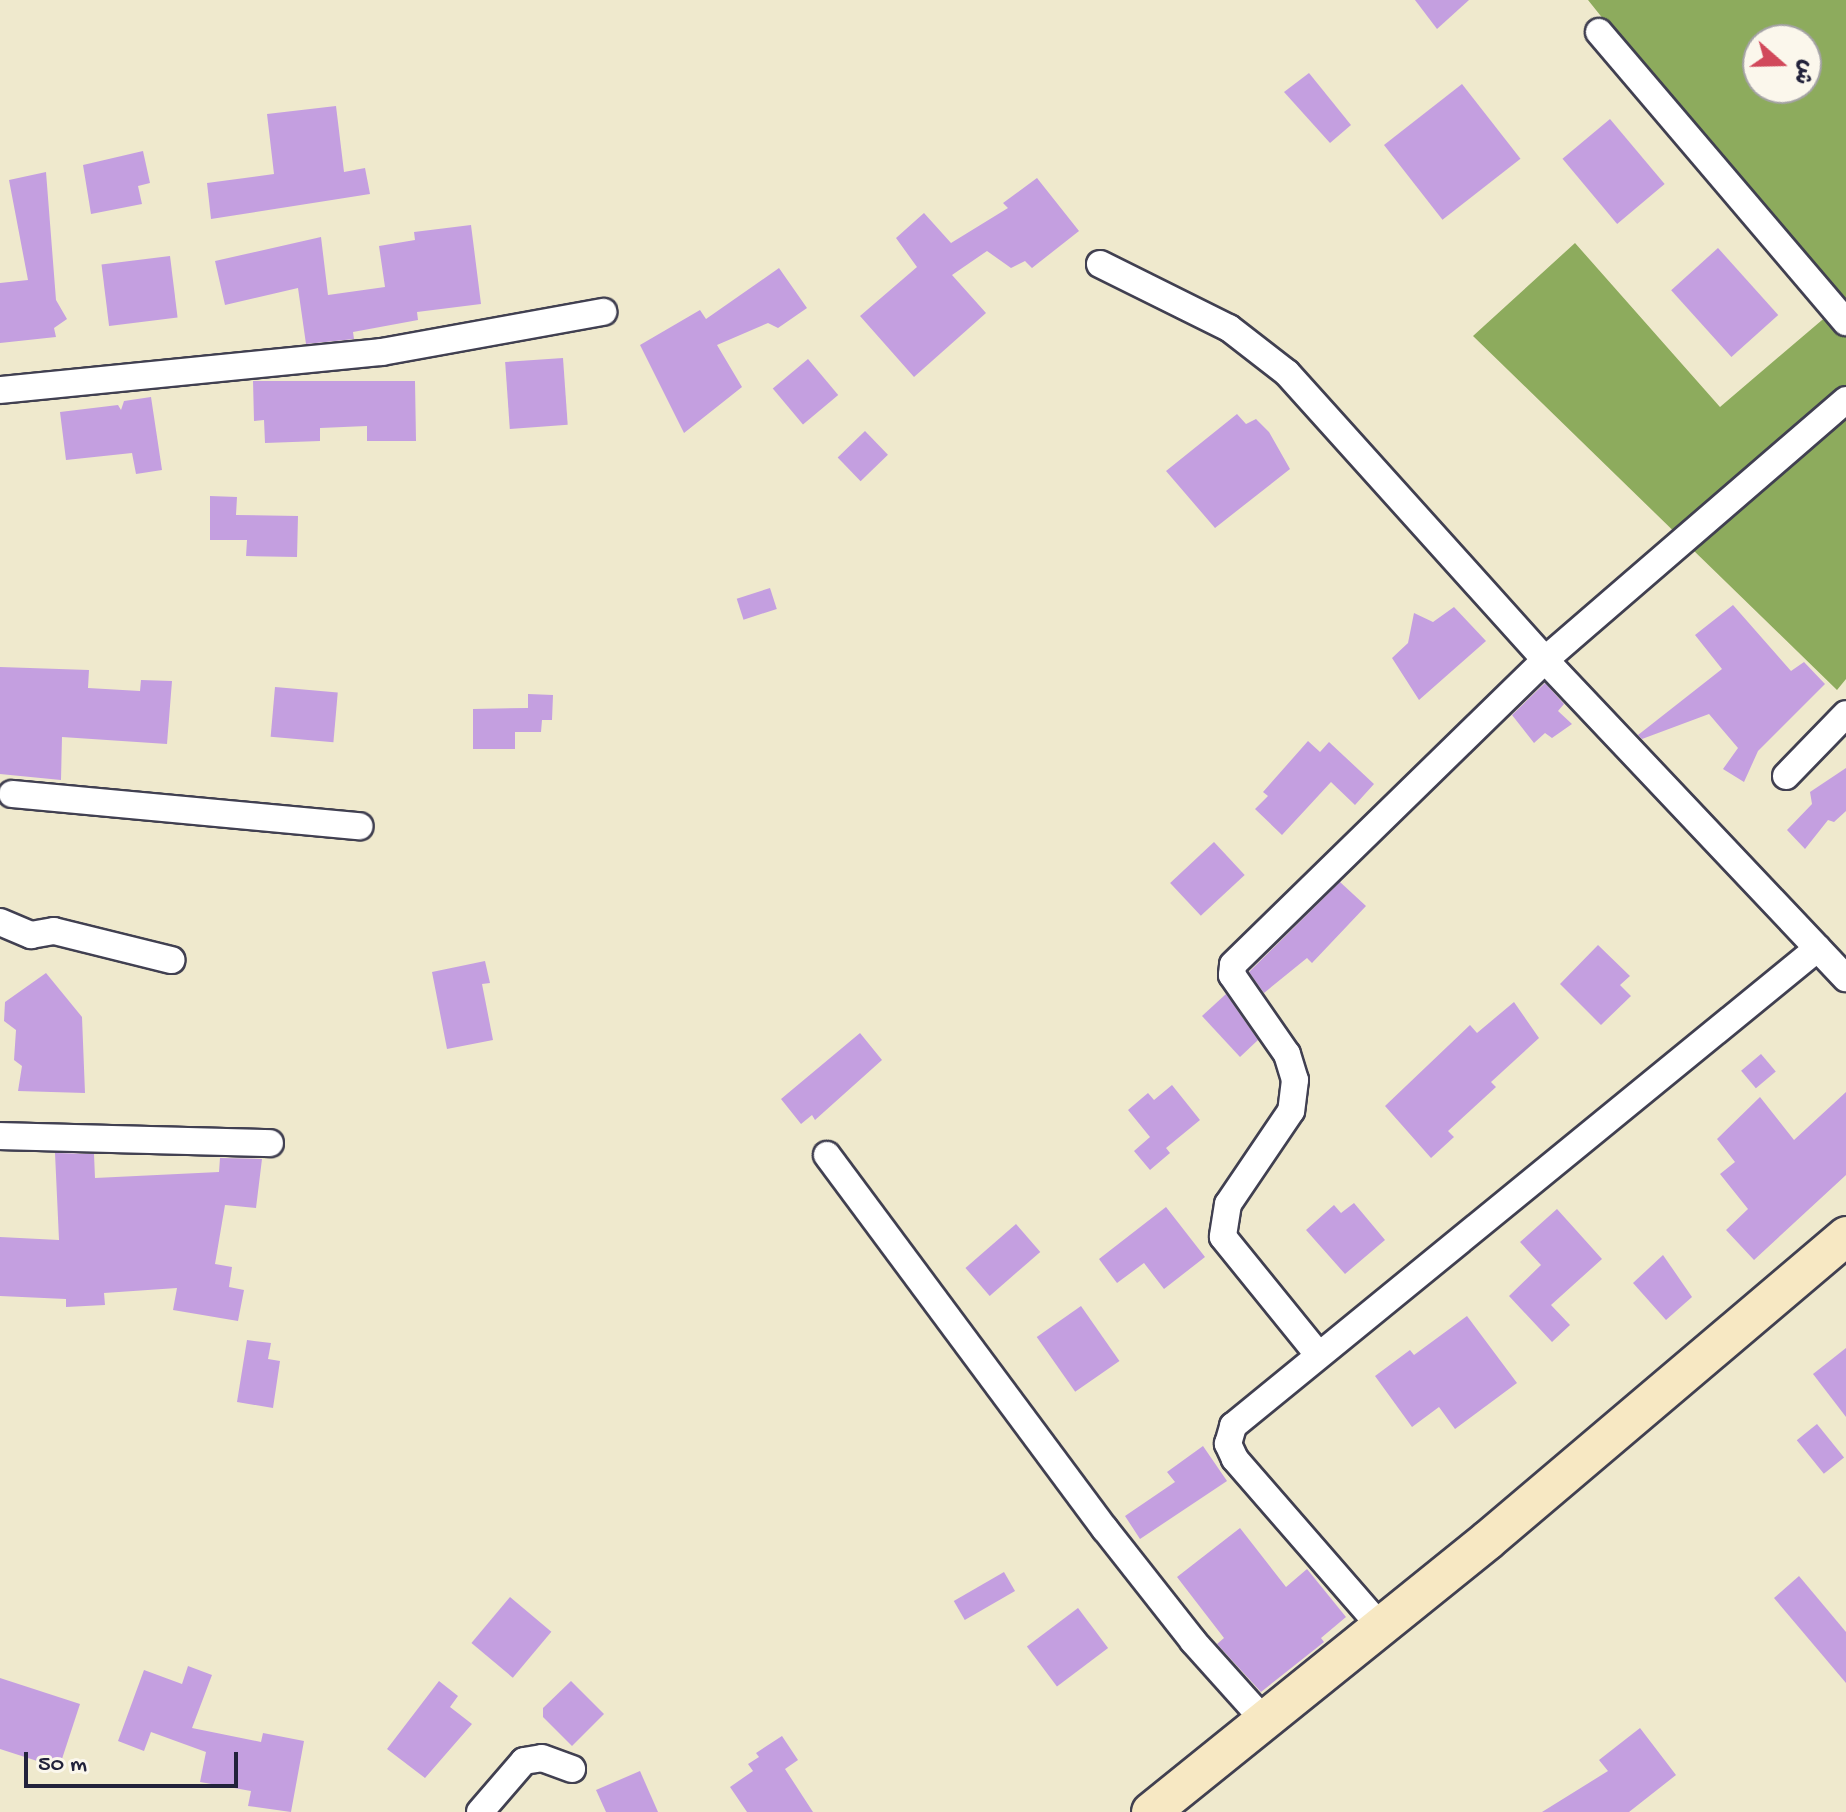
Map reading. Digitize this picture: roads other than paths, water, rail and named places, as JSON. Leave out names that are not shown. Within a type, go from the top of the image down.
[{"type":"street","points":[[1599,32],[1846,322]]},
{"type":"street","points":[[1100,264],[1229,328],[1287,373],[1545,660],[1846,978]]},
{"type":"street","points":[[0,390],[382,352],[603,312]]},
{"type":"street","points":[[1317,1353],[1223,1237],[1228,1204],[1291,1111],[1295,1080],[1287,1054],[1232,975],[1233,965],[1545,660],[1846,400]]},
{"type":"street","points":[[1786,776],[1846,714]]},
{"type":"street","points":[[4,798],[360,826]]},
{"type":"street","points":[[0,922],[31,935],[54,931],[171,960]]},
{"type":"street","points":[[1381,1627],[1235,1459],[1228,1444],[1245,1411],[1818,948]]},
{"type":"street","points":[[0,1136],[270,1143]]},
{"type":"street","points":[[827,1155],[1105,1529],[1193,1641],[1264,1720]]},
{"type":"street","points":[[1151,1812],[1381,1627],[1846,1236]]},
{"type":"street","points":[[480,1812],[524,1761],[542,1758],[572,1769]]}]
